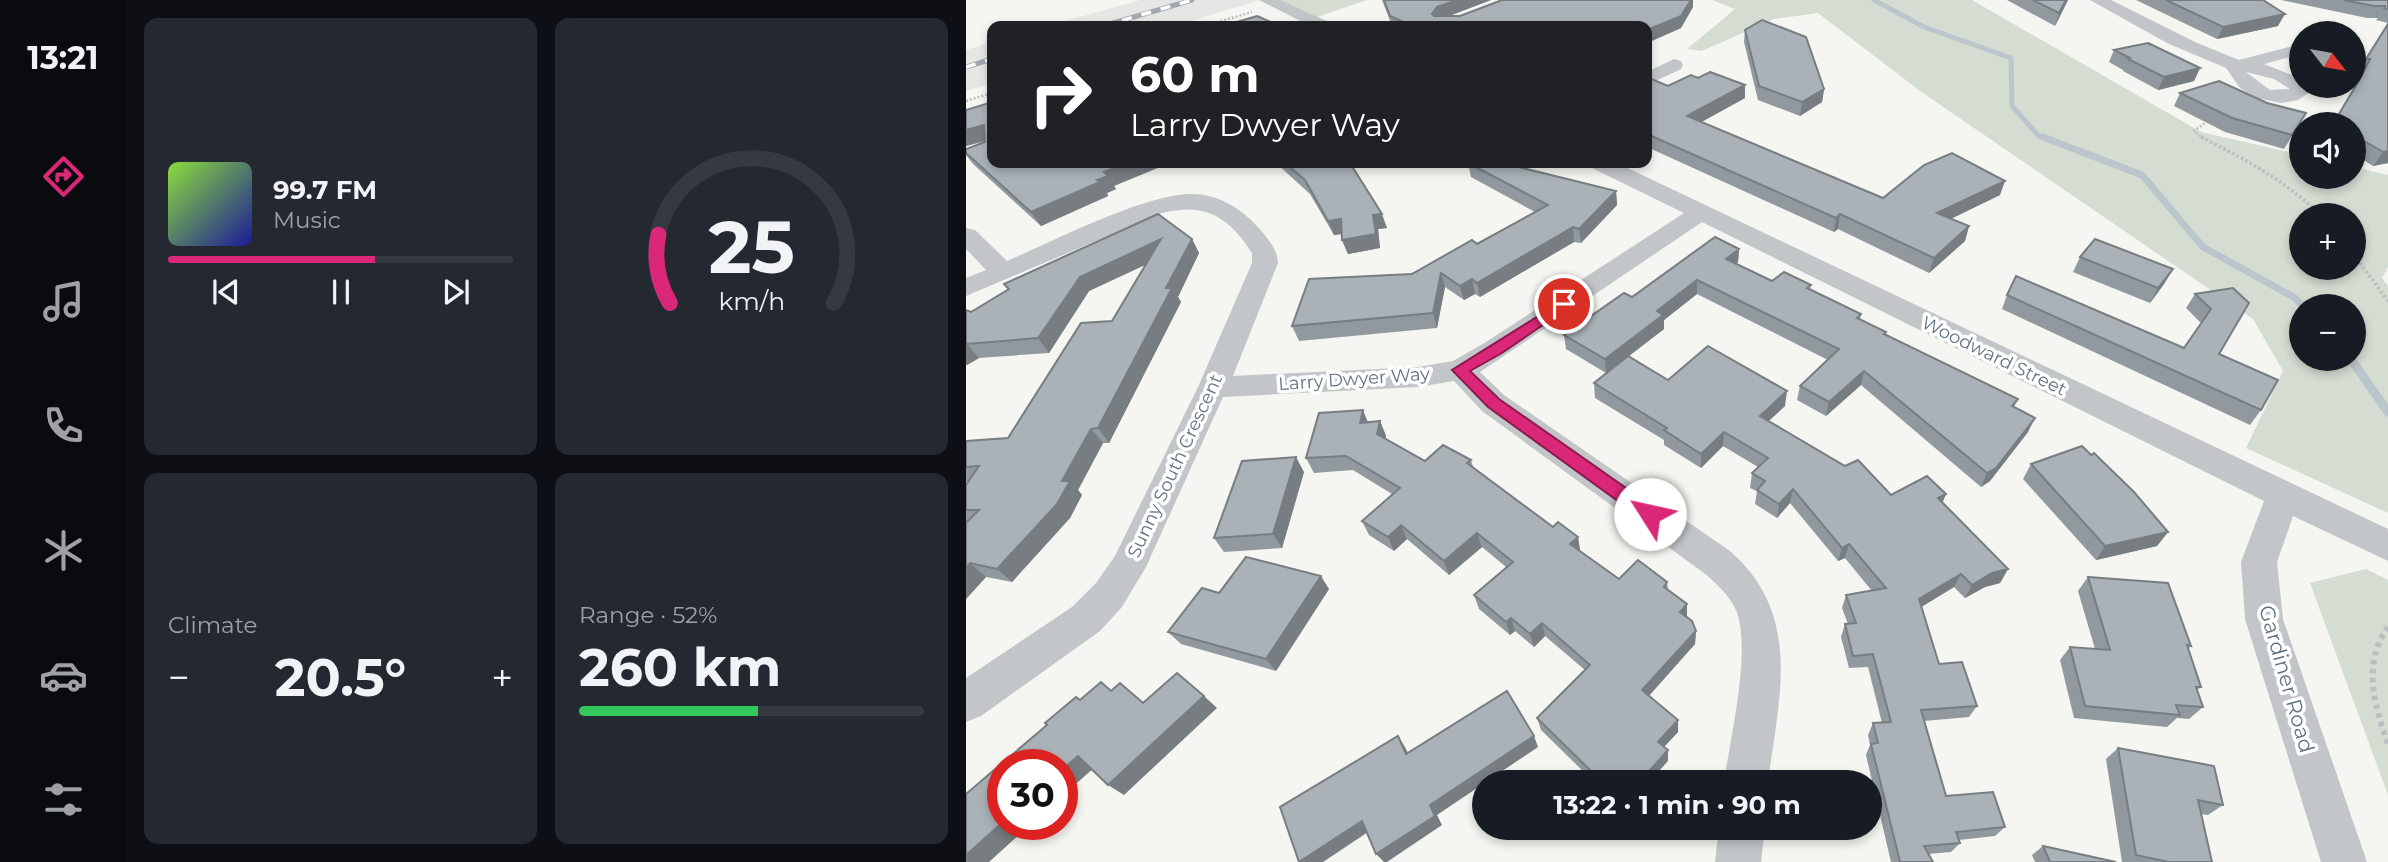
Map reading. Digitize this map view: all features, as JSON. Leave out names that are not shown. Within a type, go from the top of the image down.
[{"type":"street","points":[[2098,0],[2208,55],[2236,66],[2266,69],[2301,89],[2295,95],[2287,97],[2259,92],[2245,85],[2235,70],[2236,66]]},
{"type":"street","points":[[1271,2],[1312,21]]},
{"type":"street","points":[[2236,66],[2289,52]]},
{"type":"street","points":[[1652,76],[1674,65]]},
{"type":"street","name":"Woodward Street","points":[[1611,168],[2388,546]]},
{"type":"street","name":"Sunny South Crescent","points":[[966,288],[1200,190],[1232,216],[1265,253],[1265,263],[1213,387],[1128,567],[1109,595],[1086,619],[966,702]]},
{"type":"street","name":"Larry Dwyer Way","points":[[1213,387],[1418,377],[1460,370],[1496,349],[1700,213]]},
{"type":"street","points":[[966,235],[1003,272]]},
{"type":"street","points":[[1460,370],[1493,403],[1717,562],[1736,579],[1749,596],[1757,615],[1761,645],[1747,770]]},
{"type":"street","name":"Gardiner Road","points":[[2283,496],[2259,562],[2264,619],[2344,862]]},
{"type":"street","points":[[1738,862],[1741,840]]},
{"type":"path","points":[[1219,21],[1271,2]]},
{"type":"path","points":[[2259,92],[2194,131],[2209,143],[2250,162],[2295,190],[2309,203]]},
{"type":"path","points":[[966,101],[987,95]]},
{"type":"path","points":[[2366,271],[2388,301]]},
{"type":"path","points":[[2388,627],[2376,644],[2373,673],[2376,713],[2388,744]]},
{"type":"shaded area","points":[[1140,0],[1260,0],[1191,21],[1066,21]]},
{"type":"shaded area","points":[[1279,0],[1367,0],[1314,18]]},
{"type":"shaded area","points":[[1712,0],[1972,0],[2201,132],[2289,152],[2289,189],[2366,189],[2366,170],[2388,175],[2388,267],[2382,278],[2388,286],[2388,513],[2246,448],[2283,371],[2253,319],[1920,91],[1818,13],[1774,19],[1702,51],[1687,49],[1735,9]]},
{"type":"shaded area","points":[[987,44],[987,85],[966,91],[966,50]]},
{"type":"shaded area","points":[[2366,569],[2388,580],[2388,795],[2310,583]]},
{"type":"building","points":[[1384,0],[1457,0],[1437,7],[1432,14],[1460,16],[1502,0],[1691,0],[1681,16],[1652,28],[1652,21],[1401,21],[1390,16]]},
{"type":"building","points":[[2033,0],[2066,0],[2059,13]]},
{"type":"building","points":[[2166,0],[2263,0],[2285,14],[2223,27]]},
{"type":"building","points":[[2344,0],[2388,0],[2388,9],[2384,8],[2385,6]]},
{"type":"building","points":[[1257,16],[1268,21],[1240,21]]},
{"type":"building","points":[[1762,20],[1806,37],[1824,89],[1802,102],[1759,86],[1745,30]]},
{"type":"building","points":[[2388,24],[2388,151],[2383,152],[2366,142],[2366,112],[2340,112],[2348,98],[2366,98],[2366,67],[2370,59],[2366,59]]},
{"type":"building","points":[[2148,43],[2200,68],[2164,77],[2114,50]]},
{"type":"building","points":[[1710,72],[1745,85],[1687,116],[1883,198],[1924,165],[1952,153],[2005,181],[1937,213],[1969,226],[1934,258],[1840,214],[1836,218],[1652,136],[1652,79],[1668,86],[1691,75],[1698,78]]},
{"type":"building","points":[[2219,81],[2267,103],[2302,112],[2289,112],[2289,134],[2232,118],[2180,93]]},
{"type":"building","points":[[987,104],[987,168],[1115,168],[1104,172],[1108,176],[1097,180],[1100,182],[1031,212],[966,153],[966,149],[985,142],[984,125],[966,130],[966,110]]},
{"type":"building","points":[[1291,168],[1353,168],[1382,214],[1373,215],[1376,234],[1342,240],[1341,219],[1328,221],[1305,180]]},
{"type":"building","points":[[1478,168],[1522,168],[1616,191],[1579,229],[1573,227],[1477,283],[1472,279],[1460,286],[1441,273],[1433,313],[1292,326],[1309,279],[1412,274],[1472,240],[1477,244],[1548,205]]},
{"type":"building","points":[[1158,214],[1192,239],[1166,288],[1172,288],[1098,428],[1091,429],[1062,481],[1070,481],[1057,504],[997,569],[970,563],[966,568],[966,523],[979,510],[966,510],[966,485],[979,466],[966,467],[966,441],[1008,438],[1081,323],[1112,321],[1161,239],[1080,277],[1038,338],[966,344],[966,310],[971,312],[1009,289],[1004,284]]},
{"type":"building","points":[[1715,237],[1739,249],[1726,259],[1772,281],[1784,272],[1811,285],[1807,288],[1861,314],[1857,318],[1886,332],[1884,334],[2018,399],[2012,406],[2035,418],[1996,468],[1987,473],[1864,371],[1829,402],[1800,386],[1839,349],[1697,280],[1657,311],[1663,315],[1605,359],[1564,335],[1624,293],[1632,297]]},
{"type":"building","points":[[2095,239],[2173,269],[2158,288],[2080,257]]},
{"type":"building","points":[[2016,276],[2184,348],[2211,309],[2195,294],[2233,288],[2249,303],[2219,354],[2278,380],[2261,410],[2007,295]]},
{"type":"building","points":[[1708,346],[1787,391],[1760,416],[1845,466],[1858,460],[1891,495],[1927,476],[1946,494],[1938,498],[2008,569],[1992,573],[1972,585],[1961,574],[1919,599],[1939,664],[1962,662],[1977,706],[1921,710],[1946,796],[1993,792],[2005,827],[1956,832],[1960,843],[1924,846],[1933,862],[1900,862],[1882,789],[1882,770],[1877,770],[1871,744],[1878,743],[1873,723],[1891,722],[1873,654],[1853,656],[1845,624],[1856,623],[1846,595],[1886,588],[1849,544],[1842,548],[1793,489],[1779,504],[1757,490],[1765,481],[1752,473],[1768,458],[1724,432],[1701,454],[1664,430],[1667,428],[1594,383],[1628,356],[1668,380]]},
{"type":"building","points":[[1363,410],[1360,423],[1380,421],[1377,434],[1425,461],[1443,445],[1471,460],[1467,463],[1553,527],[1558,522],[1578,537],[1570,544],[1619,579],[1638,560],[1667,582],[1664,587],[1687,604],[1680,612],[1692,621],[1696,631],[1642,690],[1678,720],[1658,742],[1668,750],[1650,770],[1590,770],[1537,718],[1590,665],[1542,623],[1530,634],[1511,618],[1506,622],[1474,595],[1513,562],[1477,533],[1444,561],[1401,525],[1388,537],[1362,521],[1400,488],[1346,456],[1306,458],[1319,413]]},
{"type":"building","points":[[2082,446],[2091,455],[2094,453],[2134,492],[2168,532],[2105,546],[2031,464]]},
{"type":"building","points":[[1296,457],[1273,534],[1214,538],[1242,461]]},
{"type":"building","points":[[1246,557],[1321,576],[1266,659],[1168,632],[1202,588],[1219,593]]},
{"type":"building","points":[[2088,577],[2168,583],[2191,646],[2187,645],[2201,687],[2196,687],[2203,707],[2176,705],[2180,715],[2085,706],[2070,647],[2110,650]]},
{"type":"building","points":[[1177,673],[1204,696],[1108,785],[1078,756],[1078,749],[1019,749],[1076,697],[1080,700],[1101,682],[1111,691],[1120,683],[1143,703]]},
{"type":"building","points":[[1507,691],[1534,736],[1483,770],[1472,770],[1472,777],[1430,805],[1435,816],[1376,854],[1362,821],[1299,862],[1280,807],[1398,736],[1406,754]]},
{"type":"building","points":[[2118,748],[2214,766],[2223,805],[2198,800],[2212,862],[2169,862],[2136,855]]},
{"type":"building","points":[[987,776],[987,836],[966,855],[966,794]]},
{"type":"building","points":[[2043,846],[2116,862],[2050,862]]},
{"type":"waterway","points":[[1874,0],[1924,27],[2011,58],[2012,106],[2039,136],[2047,139]]},
{"type":"waterway","points":[[2043,137],[2142,175],[2203,247],[2289,295]]},
{"type":"waterway","points":[[2359,371],[2388,412]]},
{"type":"railway","points":[[1120,21],[1192,0]]},
{"type":"railway","points":[[966,67],[987,61]]},
{"type":"route","points":[[1564,304],[1460,370],[1471,384],[1493,403],[1650,514]]}]
